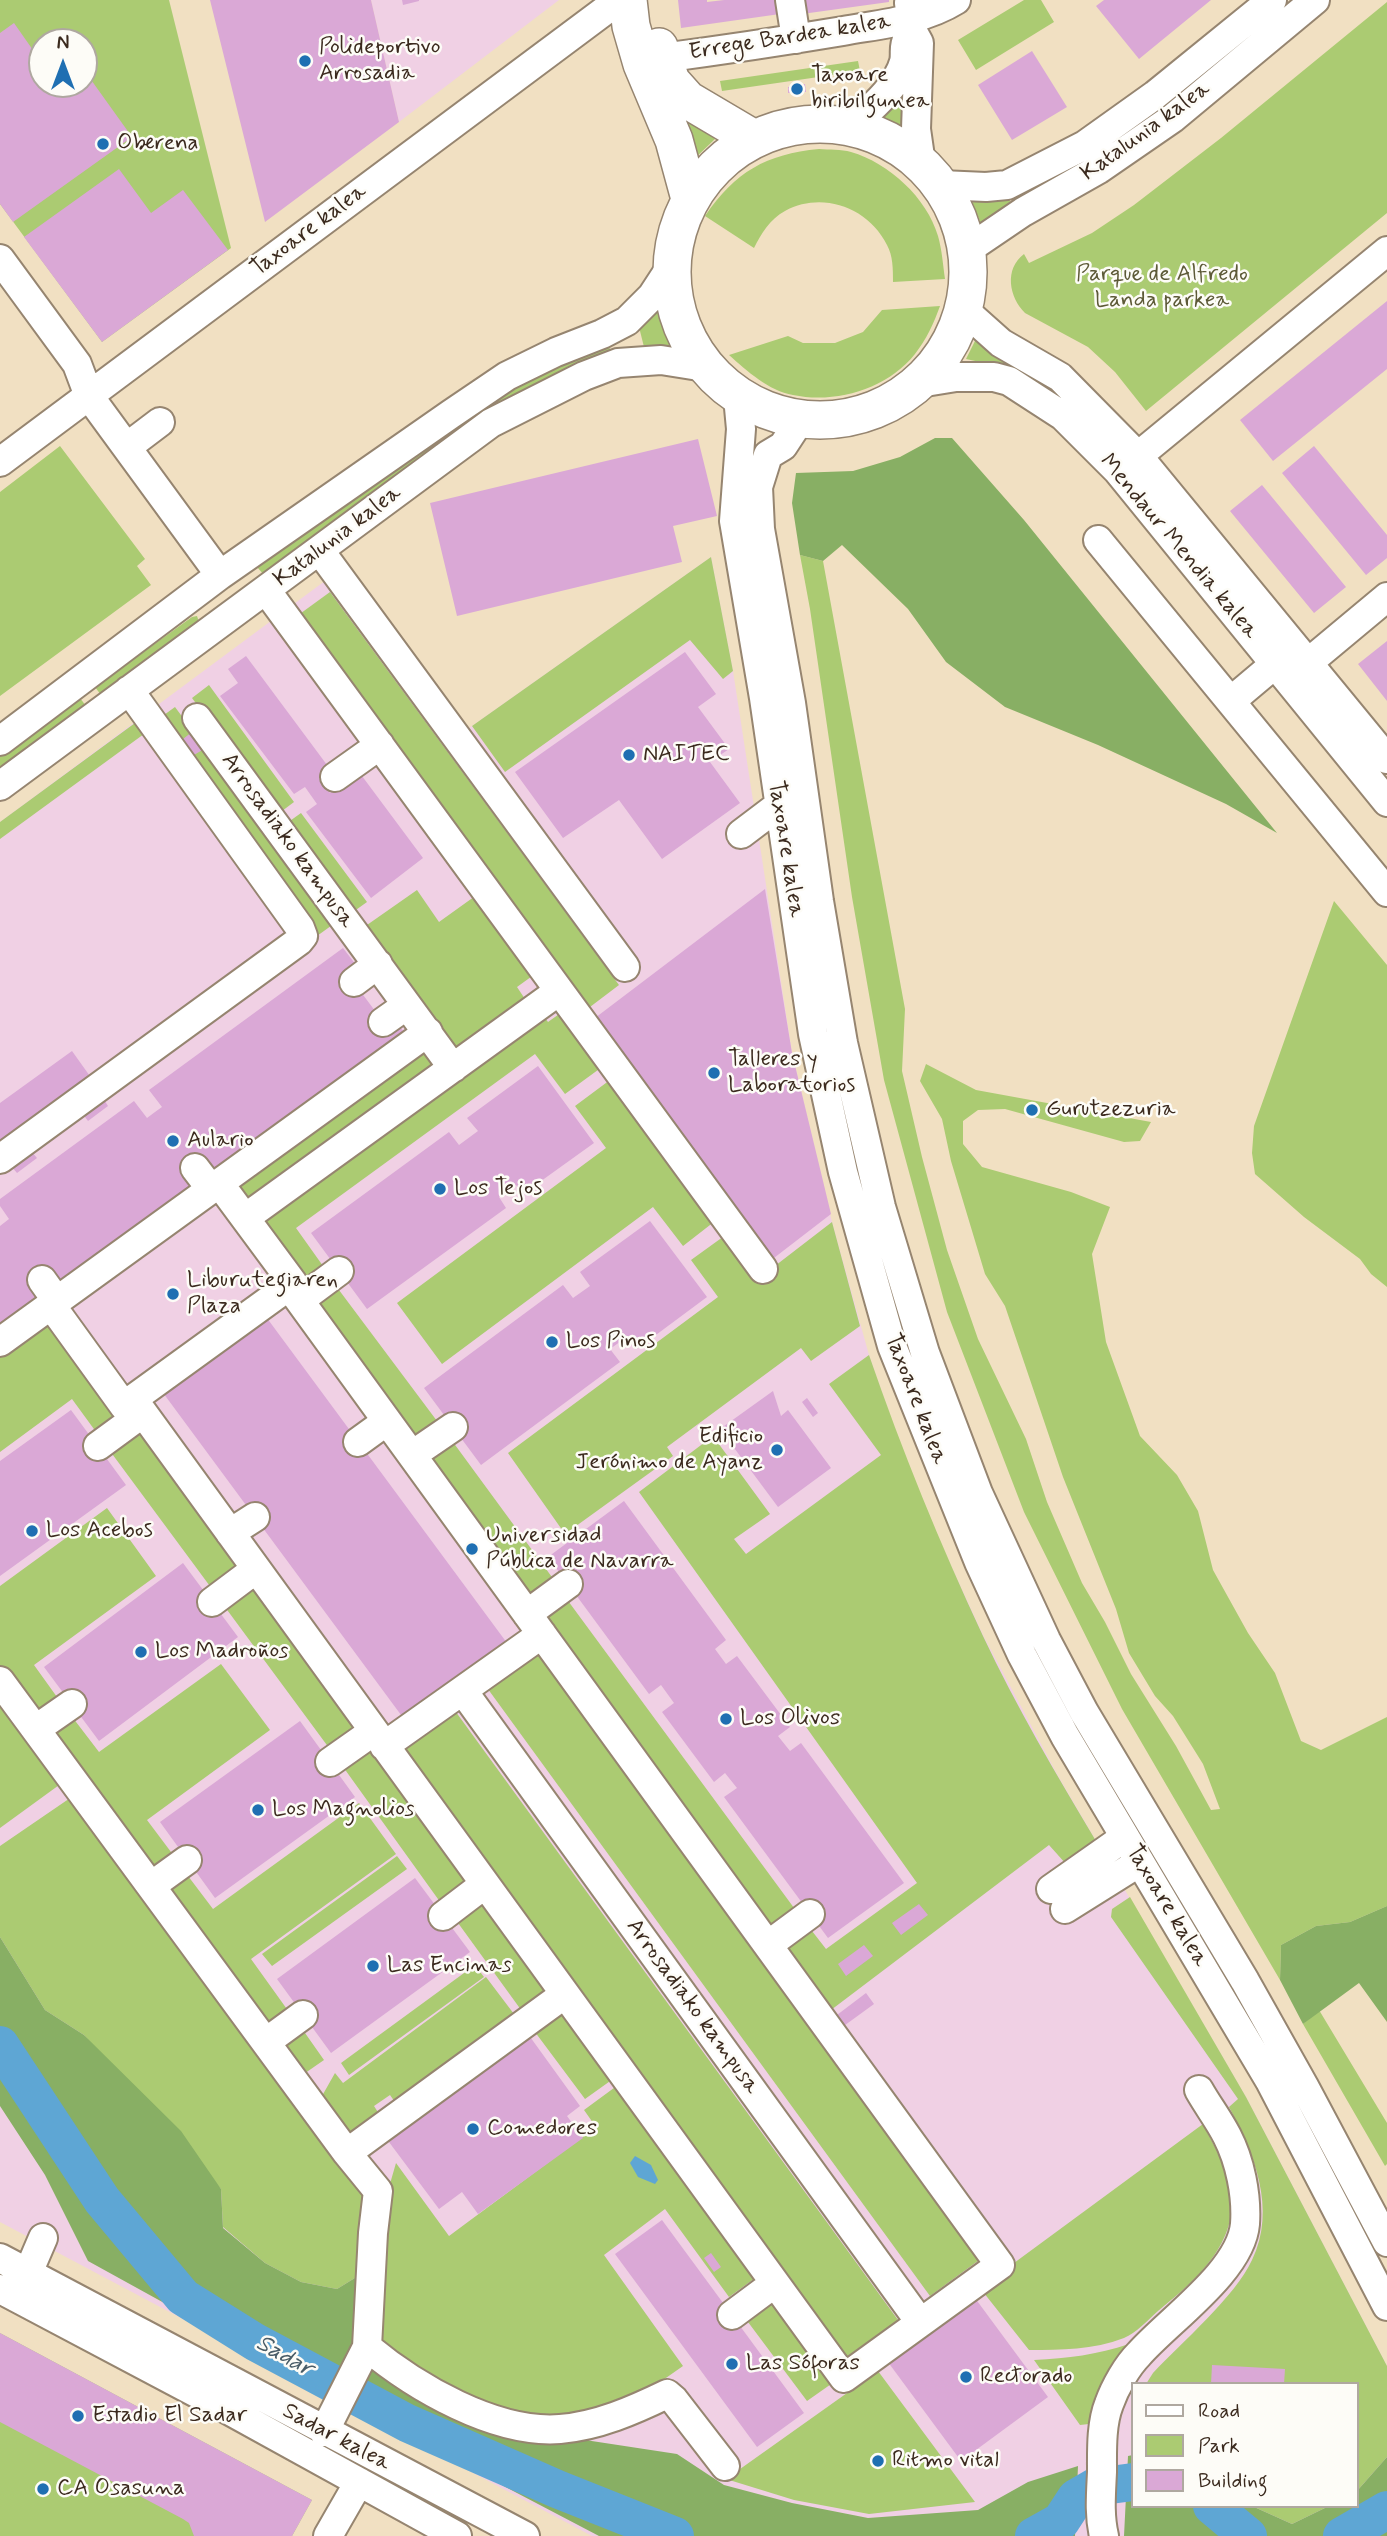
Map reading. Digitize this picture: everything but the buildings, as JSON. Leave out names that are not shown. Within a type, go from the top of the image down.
[{"type":"main road","points":[[628,0],[631,26],[642,64],[674,140],[690,199]]},
{"type":"main road","points":[[647,0],[671,81],[688,100],[754,139]]},
{"type":"main road","points":[[818,124],[851,127],[876,135],[900,148],[931,175],[958,218],[967,250],[968,280],[964,310],[947,350],[919,383],[884,406],[843,419],[800,420],[768,412],[738,397],[705,367],[685,337],[674,303],[671,267],[677,232],[690,199],[718,164],[754,139],[785,128],[818,124]]},
{"type":"street","name":"Taxoare kalea","points":[[0,462],[619,0]]},
{"type":"street","points":[[790,0],[796,39]]},
{"type":"street","name":"Errege Bardea kalea","points":[[662,58],[796,39],[911,17],[956,0]]},
{"type":"street","name":"Katalunia kalea","points":[[931,175],[986,187],[1007,185],[1085,145],[1155,95],[1272,0]]},
{"type":"street","name":"Katalunia kalea","points":[[967,250],[1023,212],[1100,169],[1172,118],[1315,0]]},
{"type":"street","points":[[851,127],[895,80],[904,62],[911,17]]},
{"type":"street","points":[[911,17],[919,43],[916,129],[931,175]]},
{"type":"street","points":[[1138,456],[1387,251]]},
{"type":"street","points":[[0,259],[77,364],[89,396],[220,575]]},
{"type":"street","name":"Katalunia kalea","points":[[0,741],[220,575],[507,376],[627,321],[652,296],[671,267]]},
{"type":"street","points":[[0,291],[62,376],[89,396]]},
{"type":"street","name":"Mendaur Mendia kalea","points":[[964,310],[1001,343],[1060,377],[1138,456],[1387,759]]},
{"type":"street","name":"Katalunia kalea","points":[[0,786],[491,423],[584,376],[618,363],[661,360],[705,367]]},
{"type":"street","name":"Mendaur Mendia kalea","points":[[919,383],[956,377],[994,377],[1009,380],[1063,416],[1117,470],[1387,802]]},
{"type":"street","name":"Taxoare kalea","points":[[738,397],[741,429],[734,521],[764,698],[813,1034],[843,1172],[892,1346],[979,1562],[1022,1655],[1065,1736],[1270,2081],[1387,2306]]},
{"type":"street","name":"Taxoare kalea","points":[[800,420],[783,446],[768,455],[758,499],[760,529],[791,703],[819,901],[843,1043],[881,1207],[925,1353],[978,1493],[1046,1640],[1084,1712],[1378,2202],[1387,2242]]},
{"type":"street","points":[[131,454],[165,429]]},
{"type":"street","points":[[1098,540],[1387,892]]},
{"type":"street","points":[[320,551],[625,967]]},
{"type":"street","points":[[266,590],[763,1269]]},
{"type":"street","points":[[1308,662],[1387,597]]},
{"type":"street","points":[[1231,701],[1275,664]]},
{"type":"street","points":[[2,1153],[303,936],[300,928],[129,690]]},
{"type":"street","name":"Arrosadiako kampusa","points":[[197,718],[453,1068]]},
{"type":"street","points":[[335,777],[380,745]]},
{"type":"street","points":[[740,834],[778,806]]},
{"type":"street","points":[[354,982],[378,964]]},
{"type":"street","points":[[245,1218],[559,991]]},
{"type":"street","points":[[383,1022],[407,1004]]},
{"type":"street","points":[[0,1342],[50,1295],[136,1241],[208,1180],[428,1032]]},
{"type":"street","points":[[138,1406],[844,2378],[1000,2265],[294,1293],[293,1283],[245,1218],[208,1180]]},
{"type":"street","points":[[98,1446],[138,1406],[294,1293],[339,1271]]},
{"type":"street","points":[[50,1295],[124,1406],[138,1406]]},
{"type":"street","points":[[358,1442],[387,1421]]},
{"type":"street","points":[[412,1455],[453,1427]]},
{"type":"street","points":[[230,1533],[255,1517]]},
{"type":"street","points":[[212,1602],[256,1569]]},
{"type":"street","points":[[330,1762],[379,1739],[463,1691],[535,1624],[568,1584]]},
{"type":"street","points":[[0,1681],[347,2153],[378,2191],[361,2358],[324,2432]]},
{"type":"street","name":"Arrosadiako kampusa","points":[[463,1691],[920,2322]]},
{"type":"street","points":[[36,1729],[72,1704]]},
{"type":"street","points":[[1125,1837],[1058,1899],[1140,1862]]},
{"type":"street","points":[[151,1886],[187,1860]]},
{"type":"street","points":[[443,1916],[485,1884]]},
{"type":"street","points":[[768,1945],[810,1914]]},
{"type":"street","points":[[347,2153],[565,1994]]},
{"type":"street","points":[[266,2042],[303,2015]]},
{"type":"street","points":[[1100,2532],[1102,2459],[1109,2402],[1137,2355],[1217,2280],[1245,2227],[1245,2200],[1239,2166],[1227,2136],[1199,2090]]},
{"type":"street","points":[[28,2273],[43,2238]]},
{"type":"street","name":"Sadar kalea","points":[[0,2258],[524,2536]]},
{"type":"street","points":[[732,2315],[775,2284]]},
{"type":"street","name":"Sadar kalea","points":[[0,2289],[223,2407],[457,2536]]},
{"type":"street","points":[[361,2358],[383,2361],[448,2400],[481,2415],[535,2429],[561,2429],[599,2421],[638,2408],[667,2394],[725,2466]]},
{"type":"street","points":[[328,2536],[359,2482]]},
{"type":"shaded area","points":[[371,0],[559,0],[399,122]]},
{"type":"shaded area","name":"Universidad Pública de Navarra","points":[[711,557],[733,671],[792,1053],[832,1222],[869,1355],[928,1516],[984,1637],[1057,1774],[1246,2097],[1387,2366],[1387,2536],[592,2536],[0,2222],[0,822],[341,569],[462,733]]},
{"type":"green space","name":"Oberena","points":[[0,0],[169,0],[231,248],[102,342],[0,204]]},
{"type":"green space","points":[[1024,0],[1041,0],[1054,22],[976,70],[958,40]]},
{"type":"green space","name":"Parque de Alfredo Landa parkea","points":[[1387,2],[1387,213],[1146,411],[1115,372],[1088,347],[1025,313],[1015,299],[1011,283],[1013,267],[1024,254],[1029,263],[1092,233],[1134,205],[1221,138]]},
{"type":"green space","points":[[858,61],[860,71],[722,91],[720,81]]},
{"type":"green space","points":[[899,90],[907,92],[908,129],[881,116]]},
{"type":"green space","points":[[689,120],[715,139],[691,162],[678,127]]},
{"type":"green space","points":[[819,149],[847,151],[865,157],[905,184],[933,222],[945,279],[893,282],[890,254],[879,232],[856,212],[843,206],[814,203],[785,211],[770,223],[754,248],[705,216],[728,188],[753,168],[783,155]]},
{"type":"green space","points":[[1009,199],[1011,203],[981,224],[972,202]]},
{"type":"green space","points":[[940,306],[923,343],[903,366],[875,385],[843,395],[809,397],[784,393],[759,380],[729,355],[788,336],[803,343],[835,343],[863,332],[882,310]]},
{"type":"green space","points":[[661,309],[675,347],[644,347],[639,327]]},
{"type":"green space","points":[[976,339],[1010,364],[1008,368],[966,359]]},
{"type":"green space","points":[[607,343],[612,353],[264,575],[257,567],[431,439],[540,372]]},
{"type":"green space","points":[[935,438],[952,438],[1024,520],[1277,833],[1226,804],[1098,745],[1005,707],[946,662],[908,609],[842,545],[823,561],[800,555],[792,503],[796,473],[853,471],[900,457]]},
{"type":"green space","points":[[60,446],[145,559],[137,566],[151,585],[0,696],[0,492]]},
{"type":"green space","points":[[800,555],[823,561],[905,1009],[902,1071],[947,1250],[978,1339],[1026,1439],[1047,1502],[1082,1583],[1131,1674],[1176,1746],[1211,1810],[1220,1809],[1203,1764],[1173,1716],[1155,1696],[1129,1653],[1116,1609],[1063,1477],[1005,1306],[985,1274],[951,1161],[942,1119],[920,1081],[926,1064],[976,1090],[1151,1122],[1140,1141],[1124,1142],[1005,1109],[978,1110],[963,1121],[963,1144],[982,1167],[1071,1192],[1110,1207],[1092,1254],[1106,1342],[1140,1436],[1177,1475],[1198,1511],[1213,1570],[1248,1633],[1275,1673],[1301,1741],[1321,1750],[1387,1717],[1387,1906],[1350,1922],[1316,1926],[1281,1945],[1280,1980],[1122,1709],[1024,1512],[947,1312],[884,1080],[852,897]]},
{"type":"green space","points":[[711,557],[733,671],[723,679],[690,640],[505,772],[472,726]]},
{"type":"green space","points":[[330,592],[619,985],[586,1010],[297,616]]},
{"type":"green space","points":[[197,616],[199,622],[101,695],[95,687]]},
{"type":"green space","points":[[209,685],[294,802],[278,814],[192,698]]},
{"type":"green space","points":[[80,698],[86,706],[0,769],[0,757]]},
{"type":"green space","points":[[175,707],[335,923],[317,936],[157,720]]},
{"type":"green space","points":[[135,723],[144,734],[0,839],[0,822]]},
{"type":"green space","points":[[301,813],[367,902],[353,912],[287,823]]},
{"type":"green space","points":[[417,890],[439,922],[478,894],[535,974],[517,987],[529,1005],[458,1054],[367,925]]},
{"type":"green space","points":[[1334,901],[1387,965],[1387,1287],[1371,1274],[1360,1259],[1304,1217],[1255,1174],[1252,1153],[1254,1126]]},
{"type":"green space","points":[[540,1011],[548,1022],[562,1012],[602,1067],[565,1094],[535,1054],[296,1228],[328,1273],[303,1291],[258,1216]]},
{"type":"green space","points":[[426,1042],[444,1068],[249,1210],[230,1185]]},
{"type":"green space","points":[[614,1077],[719,1218],[683,1246],[653,1207],[442,1364],[397,1303],[606,1148],[575,1106]]},
{"type":"green space","points":[[832,1222],[860,1326],[811,1361],[801,1348],[667,1447],[673,1456],[565,1534],[508,1453],[718,1297],[691,1260],[727,1234],[758,1279]]},
{"type":"green space","points":[[333,1282],[440,1425],[416,1443],[309,1300]]},
{"type":"green space","points":[[50,1310],[127,1415],[99,1436],[72,1399],[0,1452],[0,1347]]},
{"type":"green space","points":[[869,1355],[922,1497],[983,1636],[1051,1765],[1096,1841],[1066,1864],[1049,1845],[831,2010],[779,1942],[805,1922],[826,1949],[917,1883],[639,1492],[713,1436],[770,1514],[734,1539],[746,1554],[881,1455],[829,1384]]},
{"type":"green space","points":[[135,1427],[243,1572],[215,1593],[107,1447]]},
{"type":"green space","points":[[450,1438],[557,1584],[531,1603],[424,1456]]},
{"type":"green space","points":[[107,1508],[156,1576],[34,1665],[62,1704],[39,1722],[0,1669],[0,1586]]},
{"type":"green space","points":[[251,1582],[361,1731],[332,1752],[222,1603]]},
{"type":"green space","points":[[563,1594],[797,1912],[772,1930],[538,1612]]},
{"type":"green space","points":[[538,1647],[982,2258],[930,2296],[485,1685]]},
{"type":"green space","points":[[221,1664],[270,1730],[147,1820],[177,1860],[152,1878],[48,1737],[73,1718],[99,1752]]},
{"type":"green space","points":[[0,1691],[66,1780],[0,1828]]},
{"type":"green space","points":[[453,1708],[898,2320],[845,2358],[400,1746]]},
{"type":"green space","points":[[370,1743],[472,1885],[443,1906],[341,1764]]},
{"type":"green space","points":[[76,1794],[369,2190],[363,2273],[337,2289],[301,2282],[265,2263],[223,2227],[221,2189],[84,2035],[45,2010],[0,1937],[0,1846]]},
{"type":"green space","points":[[359,1803],[396,1854],[251,1959],[289,2012],[265,2030],[162,1889],[185,1872],[213,1909]]},
{"type":"green space","points":[[397,1856],[407,1869],[272,1966],[262,1954]]},
{"type":"green space","points":[[481,1896],[552,1993],[524,2014],[453,1916]]},
{"type":"green space","points":[[1130,1897],[1246,2097],[1387,2366],[1387,2457],[1359,2489],[1359,2382],[1147,2382],[1221,2304],[1244,2274],[1259,2241],[1262,2201],[1254,2162],[1229,2107],[1238,2099],[1111,1917],[1112,1909]]},
{"type":"green space","points":[[1387,1906],[1387,2022],[1359,1983],[1303,2024],[1280,1980],[1281,1945],[1316,1926],[1350,1922]]},
{"type":"green space","points":[[0,1937],[45,2010],[84,2035],[181,2131],[221,2189],[223,2228],[265,2263],[301,2282],[337,2289],[363,2273],[378,2368],[572,2438],[677,2454],[724,2485],[792,2503],[868,2518],[978,2510],[1028,2482],[1078,2466],[1075,2536],[599,2536],[351,2406],[88,2261],[45,2175],[0,2106]]},
{"type":"green space","points":[[475,1965],[484,1977],[349,2075],[341,2063]]},
{"type":"green space","points":[[486,1977],[517,2018],[397,2105],[390,2095],[374,2106],[381,2117],[347,2143],[318,2103],[335,2073],[343,2083]]},
{"type":"green space","points":[[557,2003],[613,2079],[585,2099],[529,2024]]},
{"type":"green space","points":[[1319,2010],[1387,2123],[1385,2166],[1303,2024]]},
{"type":"green space","points":[[294,2031],[299,2037],[305,2033],[324,2060],[298,2078],[275,2045]]},
{"type":"green space","points":[[618,2085],[758,2276],[729,2297],[665,2209],[604,2255],[683,2366],[633,2401],[549,2421],[473,2404],[390,2349],[377,2332],[385,2201],[396,2163],[449,2236],[596,2127],[584,2110]]},
{"type":"green space","points":[[1203,2124],[1226,2172],[1232,2208],[1229,2226],[1212,2258],[1186,2287],[1128,2336],[1089,2347],[1029,2350],[980,2288]]},
{"type":"green space","points":[[775,2302],[834,2382],[807,2401],[748,2322]]},
{"type":"green space","name":"Estadio El Sadar","points":[[0,2333],[312,2500],[292,2536],[0,2536]]},
{"type":"green space","points":[[1129,2344],[1097,2400],[1089,2424],[1080,2425],[1034,2360],[1082,2355]]},
{"type":"green space","points":[[878,2371],[975,2502],[869,2514],[794,2500],[726,2479]]},
{"type":"green space","points":[[1132,2455],[1132,2508],[1256,2508],[1292,2524],[1325,2508],[1359,2508],[1359,2489],[1387,2457],[1387,2536],[1124,2536],[1128,2456]]},
{"type":"green space","points":[[1256,2508],[1325,2508],[1292,2524]]},
{"type":"water","points":[[635,2156],[651,2165],[658,2180],[655,2184],[638,2177],[630,2163]]},
{"type":"waterway","name":"Sadar","points":[[0,2045],[102,2200],[183,2297],[255,2342],[407,2423],[557,2489],[675,2536]]},
{"type":"waterway","name":"Sadar","points":[[1034,2536],[1061,2521],[1076,2498],[1095,2487],[1132,2482]]},
{"type":"waterway","name":"Sadar","points":[[1214,2508],[1248,2536]]},
{"type":"waterway","name":"Sadar","points":[[1342,2536],[1387,2510]]},
{"type":"place","name":"Polideportivo Arrosadia","points":[[305,61]]},
{"type":"place","name":"Taxoare biribilgunea","points":[[797,89]]},
{"type":"place","name":"Oberena","points":[[103,144]]},
{"type":"place","name":"NAITEC","points":[[629,755]]},
{"type":"place","name":"Talleres y Laboratorios","points":[[714,1073]]},
{"type":"place","name":"Gurutzezuria","points":[[1032,1110]]},
{"type":"place","name":"Aulario","points":[[173,1141]]},
{"type":"place","name":"Los Tejos","points":[[440,1189]]},
{"type":"place","name":"Liburutegiaren Plaza","points":[[173,1294]]},
{"type":"place","name":"Los Pinos","points":[[552,1342]]},
{"type":"place","name":"Edificio Jerónimo de Ayanz","points":[[777,1450]]},
{"type":"place","name":"Los Acebos","points":[[32,1531]]},
{"type":"place","name":"Universidad Pública de Navarra","points":[[472,1549]]},
{"type":"place","name":"Los Madroños","points":[[141,1652]]},
{"type":"place","name":"Los Olivos","points":[[726,1719]]},
{"type":"place","name":"Los Magnolios","points":[[258,1810]]},
{"type":"place","name":"Las Encinas","points":[[373,1966]]},
{"type":"place","name":"Comedores","points":[[473,2129]]},
{"type":"place","name":"Las Sóforas","points":[[732,2364]]},
{"type":"place","name":"Rectorado","points":[[966,2377]]},
{"type":"place","name":"Estadio El Sadar","points":[[78,2416]]},
{"type":"place","name":"Ritmo vital","points":[[878,2461]]},
{"type":"place","name":"CA Osasuna","points":[[43,2489]]}]
